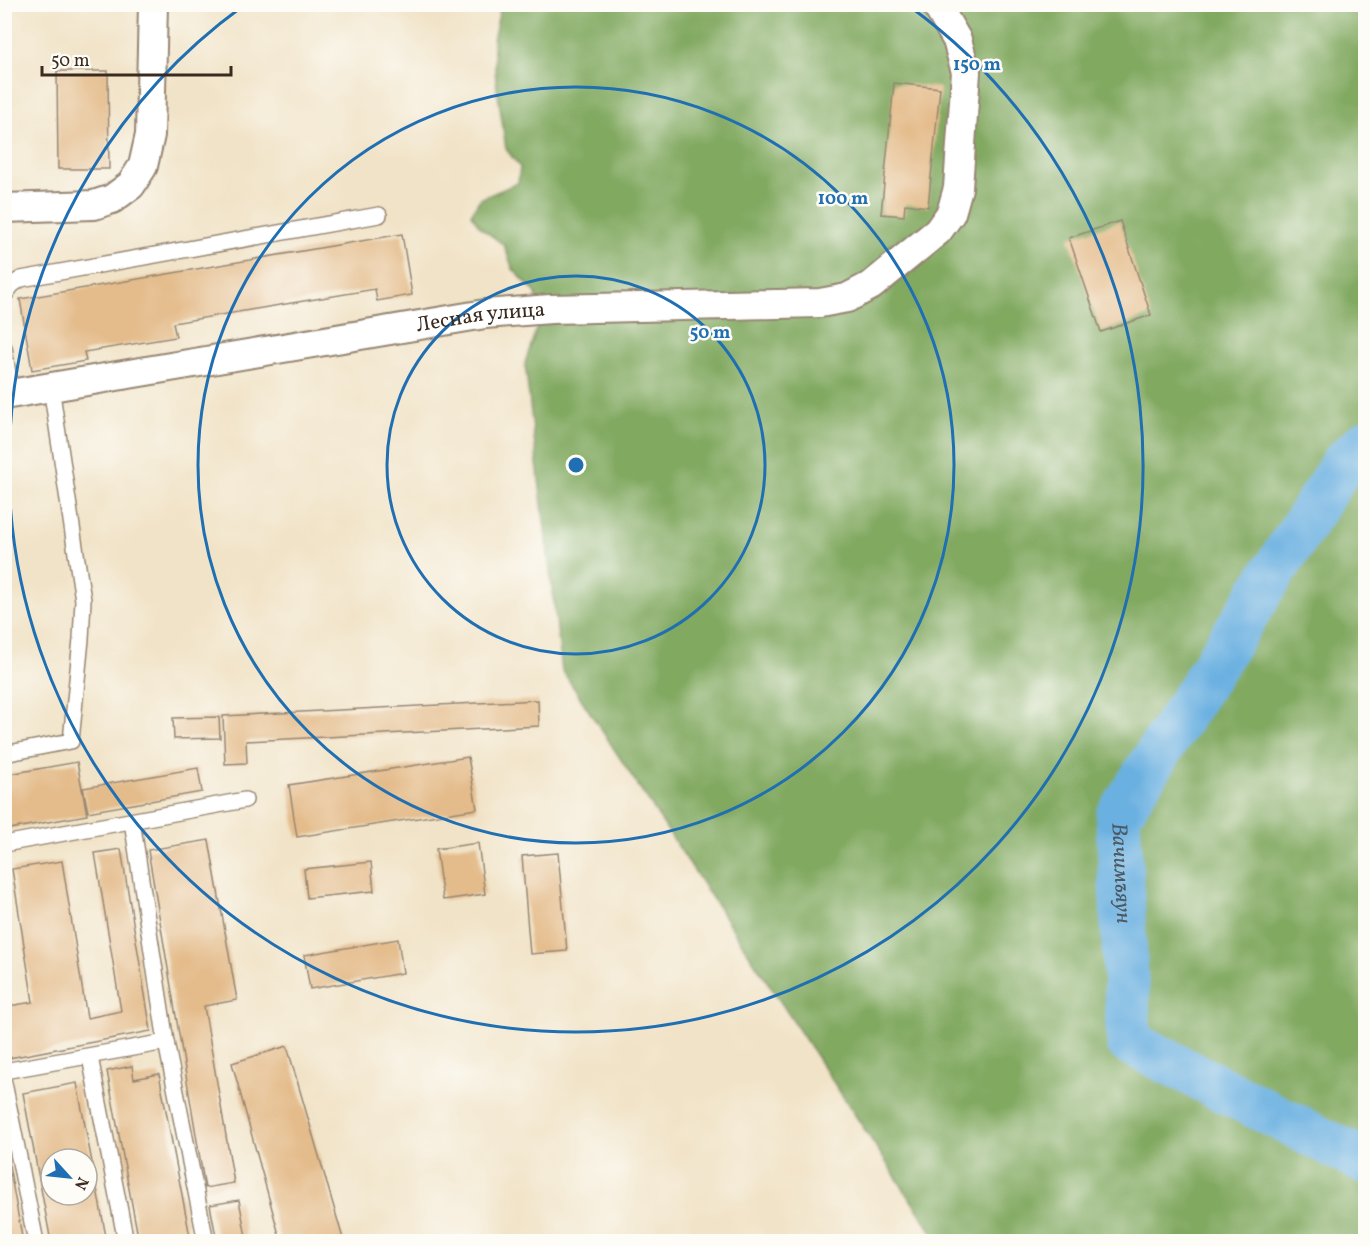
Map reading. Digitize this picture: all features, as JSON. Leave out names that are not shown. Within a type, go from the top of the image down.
[{"type":"street","points":[[4,208],[94,205],[112,199],[131,185],[142,166],[150,135],[153,4]]},
{"type":"street","name":"Лесная улица","points":[[8,395],[485,314],[551,309],[820,303],[847,298],[872,285],[938,231],[951,213],[958,188],[966,72],[957,40],[936,4]]},
{"type":"lane","points":[[4,296],[12,285],[21,279],[379,215]]},
{"type":"lane","points":[[4,347],[8,395]]},
{"type":"lane","points":[[4,754],[71,741],[83,600],[51,387]]},
{"type":"lane","points":[[4,844],[245,800]]},
{"type":"lane","points":[[132,821],[166,1042],[206,1242]]},
{"type":"lane","points":[[4,1071],[166,1042]]},
{"type":"lane","points":[[90,1057],[126,1242]]},
{"type":"lane","points":[[4,1083],[36,1242]]},
{"type":"green space","points":[[501,5],[1365,5],[1365,1241],[938,1241],[562,670],[525,363],[539,321],[536,293],[513,269],[504,245],[481,228],[471,214],[480,199],[518,183],[520,167],[506,149],[496,80],[493,40]]},
{"type":"building","points":[[57,71],[108,71],[109,169],[58,169]]},
{"type":"building","points":[[894,83],[940,88],[928,207],[905,204],[904,216],[881,214]]},
{"type":"building","points":[[1120,221],[1151,315],[1101,332],[1069,238]]},
{"type":"building","points":[[402,234],[412,295],[377,301],[375,289],[173,323],[176,337],[84,352],[86,361],[32,370],[20,299]]},
{"type":"building","points":[[538,700],[539,726],[246,741],[247,763],[225,764],[223,716]]},
{"type":"building","points":[[219,717],[220,738],[174,739],[173,718]]},
{"type":"building","points":[[468,757],[477,809],[297,837],[289,785]]},
{"type":"building","points":[[77,762],[87,815],[4,830],[4,775]]},
{"type":"building","points":[[198,768],[202,792],[88,812],[83,788]]},
{"type":"building","points":[[209,840],[237,1000],[204,1006],[234,1183],[205,1188],[148,850]]},
{"type":"building","points":[[478,843],[485,894],[443,900],[436,849]]},
{"type":"building","points":[[121,849],[151,1031],[4,1059],[4,1007],[33,1002],[12,869],[62,861],[87,1018],[121,1011],[95,853]]},
{"type":"building","points":[[558,853],[567,951],[530,954],[522,856]]},
{"type":"building","points":[[371,862],[374,891],[307,898],[304,869]]},
{"type":"building","points":[[398,939],[403,973],[310,989],[304,955]]},
{"type":"building","points":[[287,1046],[344,1242],[281,1242],[232,1063]]},
{"type":"building","points":[[132,1066],[134,1079],[159,1074],[191,1242],[139,1242],[107,1071]]},
{"type":"building","points":[[77,1083],[89,1147],[39,1147],[39,1178],[23,1093]]},
{"type":"building","points":[[4,1149],[6,1149],[23,1242],[4,1242]]},
{"type":"building","points":[[99,1200],[107,1242],[51,1242],[44,1207],[99,1207]]},
{"type":"building","points":[[239,1200],[247,1242],[217,1242],[210,1205]]},
{"type":"waterway","name":"Вачимъяун","points":[[1366,442],[1343,463],[1118,816],[1129,1042],[1366,1162]]}]
